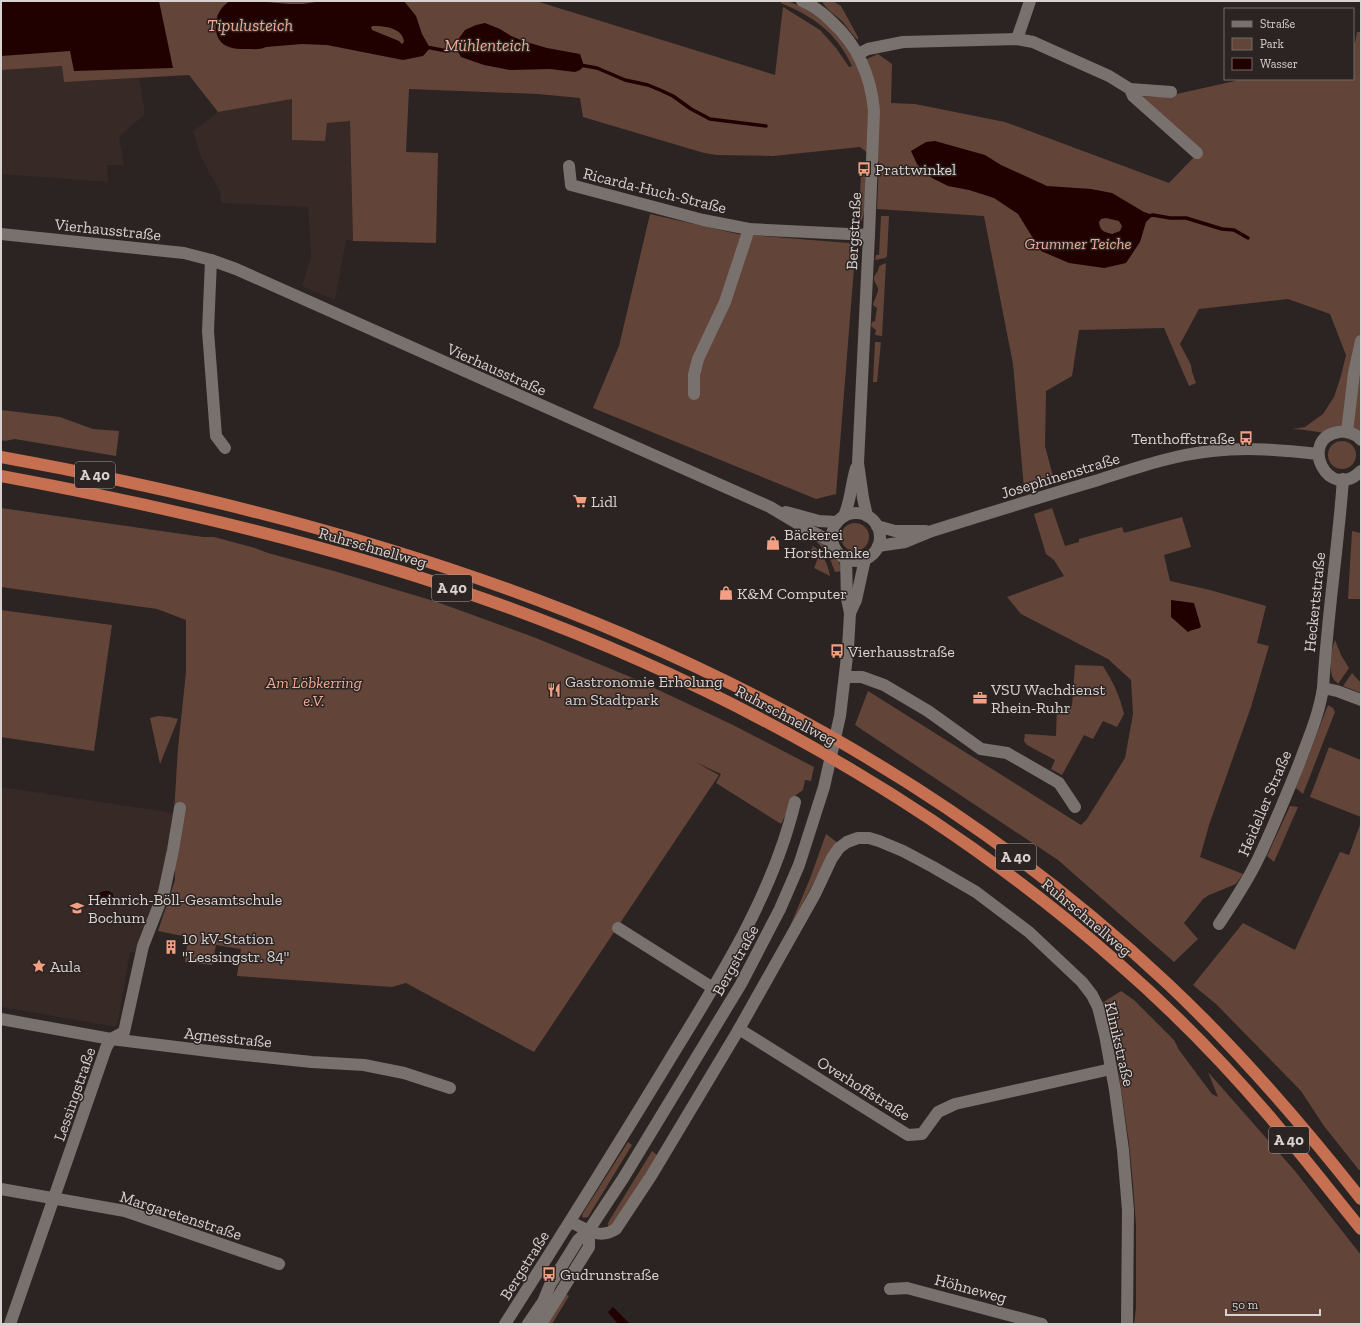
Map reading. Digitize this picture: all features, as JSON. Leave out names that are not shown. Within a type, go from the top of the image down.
[{"type":"highway","name":"Ruhrschnellweg","points":[[1,457],[212,501],[332,532],[441,565],[548,603],[647,644],[749,692],[819,729],[942,804],[1024,862],[1103,926],[1180,995],[1252,1069],[1361,1199]]},
{"type":"highway","name":"Ruhrschnellweg","points":[[1,476],[167,510],[282,538],[384,566],[469,593],[552,624],[629,656],[730,702],[815,748],[900,799],[972,847],[1032,892],[1118,963],[1158,1000],[1213,1055],[1267,1114],[1361,1229]]},
{"type":"highway","points":[[1338,1170],[1361,1193]]},
{"type":"street","points":[[1017,39],[1030,1]]},
{"type":"street","name":"Bergstraße","points":[[805,2],[822,12],[844,33],[858,54],[868,76],[873,99],[874,111],[869,236],[858,463],[863,498],[868,516],[877,526]]},
{"type":"street","points":[[858,54],[868,49],[903,42],[1017,39],[1033,42],[1109,76],[1130,89],[1171,92]]},
{"type":"street","points":[[1130,89],[1133,96],[1196,153]]},
{"type":"street","name":"Ricarda-Huch-Straße","points":[[569,166],[571,185],[702,220],[749,229],[869,236]]},
{"type":"street","points":[[694,394],[694,375],[698,359],[725,302],[749,229]]},
{"type":"street","name":"Vierhausstraße","points":[[1,234],[184,253],[211,260],[236,269],[770,507],[806,529],[832,542]]},
{"type":"street","points":[[211,260],[208,331],[216,436],[225,448]]},
{"type":"street","points":[[1347,432],[1354,373],[1361,341]]},
{"type":"street","points":[[1361,440],[1353,434],[1347,432],[1340,431],[1333,433],[1328,436],[1320,447],[1318,454],[1320,464],[1325,472],[1333,478],[1350,478],[1357,475],[1361,471]]},
{"type":"street","name":"Josephinenstraße","points":[[878,546],[905,542],[932,531],[1157,462],[1196,453],[1267,449],[1318,454]]},
{"type":"street","name":"Bergstraße","points":[[832,542],[832,533],[848,506],[858,463]]},
{"type":"street","name":"Heckertstraße","points":[[1322,688],[1327,624],[1343,479]]},
{"type":"street","name":"Vierhausstraße","points":[[770,507],[819,521],[840,519]]},
{"type":"street","points":[[840,519],[854,513],[868,516]]},
{"type":"street","points":[[832,542],[839,554],[846,559],[854,561],[865,559],[870,556],[878,546],[880,536],[877,526]]},
{"type":"street","name":"Josephinenstraße","points":[[877,526],[895,531],[932,531]]},
{"type":"street","name":"Bergstraße","points":[[528,1324],[543,1302],[550,1285],[578,1240],[589,1230],[624,1177],[742,984],[780,909],[799,865],[824,787],[840,716],[850,613],[847,599],[846,559]]},
{"type":"street","name":"Bergstraße","points":[[850,613],[856,600],[865,559]]},
{"type":"street","points":[[844,677],[862,677],[884,685],[928,711],[981,749],[1007,753],[1059,783],[1075,807]]},
{"type":"street","points":[[1322,688],[1337,691],[1361,700]]},
{"type":"street","name":"Heideller Straße","points":[[1219,924],[1237,897],[1261,853],[1317,716],[1322,688]]},
{"type":"street","name":"Bergstraße","points":[[505,1324],[570,1222],[713,988],[761,898],[787,833],[795,802]]},
{"type":"street","name":"Lessingstraße","points":[[10,1324],[106,1048],[112,1039],[124,1032],[143,946],[164,892],[180,808]]},
{"type":"street","name":"Klinikstraße","points":[[832,858],[839,848],[847,842],[858,838],[869,838],[903,851],[976,892],[1002,911],[1029,932],[1082,982],[1092,995],[1098,1007],[1105,1035],[1115,1090],[1123,1150],[1128,1210],[1127,1324]]},
{"type":"street","name":"Bergstraße","points":[[570,1222],[599,1235],[609,1234],[616,1229],[651,1176],[739,1029],[815,894],[832,858]]},
{"type":"street","name":"Bergstraße","points":[[618,928],[713,988]]},
{"type":"street","name":"Agnesstraße","points":[[1,1019],[112,1039],[239,1055],[364,1065],[404,1073],[450,1088]]},
{"type":"street","name":"Overhoffstraße","points":[[739,1029],[908,1135],[922,1134],[938,1112],[955,1104],[1111,1069]]},
{"type":"street","name":"Margaretenstraße","points":[[1,1189],[55,1197],[126,1211],[279,1264]]},
{"type":"street","name":"Bergstraße","points":[[541,1324],[589,1247],[589,1230]]},
{"type":"street","name":"Höhneweg","points":[[890,1289],[907,1288],[1042,1324]]},
{"type":"shaded area","points":[[62,66],[64,82],[139,78],[145,114],[119,137],[124,165],[107,165],[108,182],[1,174],[1,70]]},
{"type":"shaded area","points":[[292,99],[327,122],[350,121],[353,241],[346,240],[335,300],[302,286],[311,256],[308,207],[221,203],[220,192],[201,157],[193,131],[218,112]]},
{"type":"shaded area","name":"Heinrich-Böll-Gesamtschule Bochum","points":[[1,787],[174,813],[163,886],[143,929],[135,953],[130,952],[117,1027],[1,1007]]},
{"type":"green space","name":"Grummer Teiche","points":[[1,1],[536,1],[775,75],[783,7],[820,30],[836,48],[849,67],[852,66],[839,44],[823,27],[804,14],[781,3],[781,1],[797,5],[815,15],[841,40],[856,64],[878,54],[892,64],[891,103],[915,104],[1005,122],[1169,183],[1195,156],[1203,151],[1139,96],[1163,97],[1236,80],[1354,80],[1354,43],[1357,32],[1361,32],[1361,443],[1327,434],[1292,429],[1305,427],[1323,414],[1334,397],[1341,376],[1346,355],[1330,314],[1288,299],[1199,309],[1180,344],[1191,365],[1196,383],[1189,386],[1164,328],[1079,330],[1072,376],[1046,391],[1045,446],[1054,480],[1024,488],[1013,364],[984,216],[877,209],[879,162],[860,147],[773,156],[717,155],[704,153],[583,117],[580,98],[538,94],[409,89],[406,152],[438,153],[436,243],[353,241],[350,121],[327,123],[325,141],[292,140],[292,99],[218,112],[189,75],[64,82],[62,66],[1,70]]},
{"type":"green space","points":[[822,1],[833,1],[841,6],[858,37],[858,40],[843,22],[826,7]]},
{"type":"green space","points":[[861,172],[866,172],[865,198],[863,217],[861,222],[859,222]]},
{"type":"green space","points":[[650,214],[738,234],[849,243],[853,246],[855,255],[836,494],[816,499],[593,408],[619,346]]},
{"type":"green space","points":[[881,216],[889,216],[887,256],[885,258],[875,260],[876,255],[879,255]]},
{"type":"green space","points":[[886,263],[882,336],[875,335],[876,330],[871,326],[872,322],[875,321],[877,308],[873,305],[878,289],[874,277],[879,266]]},
{"type":"green space","points":[[875,342],[881,342],[877,382],[873,382]]},
{"type":"green space","points":[[1,410],[60,417],[93,429],[119,431],[116,456],[15,439],[5,441],[1,440]]},
{"type":"green space","points":[[1342,441],[1352,445],[1356,455],[1352,465],[1342,469],[1332,465],[1328,455],[1332,445]]},
{"type":"green space","name":"Am Löbkerring e.V.","points":[[1,508],[203,537],[214,537],[437,602],[536,638],[633,678],[731,724],[814,767],[811,781],[805,780],[803,790],[796,795],[781,824],[716,783],[721,774],[695,762],[719,775],[534,1052],[406,983],[392,987],[237,976],[241,949],[216,945],[212,965],[185,962],[188,937],[158,931],[175,880],[174,813],[178,748],[186,672],[186,620],[157,609],[1,587]]},
{"type":"green space","points":[[1052,508],[1065,546],[1079,542],[1079,539],[1122,527],[1124,533],[1182,517],[1191,547],[1164,555],[1170,581],[1210,590],[1266,606],[1257,643],[1269,646],[1251,707],[1209,825],[1200,857],[1243,874],[1236,884],[1203,899],[1184,923],[1198,939],[1174,962],[1058,860],[855,725],[868,691],[1081,825],[1087,819],[1125,758],[1133,714],[1131,680],[1108,659],[1021,614],[1007,597],[1064,576],[1054,560],[1046,554],[1034,514]]},
{"type":"green space","points":[[855,523],[861,524],[865,527],[868,531],[868,543],[865,547],[861,550],[855,551],[849,550],[845,547],[842,543],[841,537],[842,531],[845,527],[849,524]]},
{"type":"green space","points":[[1352,531],[1361,533],[1361,599],[1348,599]]},
{"type":"green space","points":[[817,538],[826,543],[839,562],[842,571],[835,572],[828,554],[816,541]]},
{"type":"green space","points":[[813,546],[820,552],[824,559],[830,576],[814,568],[818,558],[809,554]]},
{"type":"green space","points":[[1,610],[112,625],[94,751],[1,737]]},
{"type":"green space","points":[[1335,640],[1341,655],[1349,668],[1338,684],[1332,677],[1331,672],[1332,648]]},
{"type":"green space","points":[[1075,665],[1103,666],[1116,689],[1124,714],[1117,727],[1103,721],[1093,739],[1084,735],[1062,775],[1051,769],[1055,760],[1027,745],[1024,741],[1025,734],[1056,736],[1057,706],[1072,706]]},
{"type":"green space","points":[[1352,673],[1361,683],[1361,693],[1343,686]]},
{"type":"green space","points":[[1328,705],[1333,708],[1335,712],[1303,794],[1296,788]]},
{"type":"green space","points":[[158,716],[178,719],[160,764],[150,718]]},
{"type":"green space","points":[[1329,747],[1361,760],[1361,817],[1310,797]]},
{"type":"green space","points":[[1290,806],[1298,807],[1274,862],[1267,856]]},
{"type":"green space","points":[[1361,822],[1361,1170],[1359,1170],[1324,1126],[1301,1091],[1216,1004],[1193,985],[1243,923],[1295,950],[1340,852],[1349,855]]},
{"type":"green space","points":[[826,834],[838,843],[824,863],[789,929],[811,876]]},
{"type":"green space","points":[[1121,991],[1134,1000],[1174,1040],[1179,1050],[1212,1094],[1218,1097],[1208,1072],[1295,1171],[1361,1255],[1361,1324],[1134,1324],[1136,1308],[1136,1226],[1129,1143],[1112,1028],[1102,1003]]},
{"type":"green space","points":[[628,1142],[632,1145],[588,1217],[583,1218],[583,1213]]},
{"type":"green space","points":[[652,1151],[657,1155],[614,1225],[609,1227],[609,1221]]},
{"type":"green space","points":[[564,1293],[569,1296],[552,1324],[545,1324]]},
{"type":"water","points":[[1,1],[159,1],[173,68],[74,71],[70,51],[1,56]]},
{"type":"water","name":"Tipulusteich","points":[[230,1],[303,4],[322,1],[404,1],[416,16],[422,34],[430,48],[423,56],[403,60],[327,45],[302,44],[266,47],[262,49],[233,48],[226,46],[221,42],[216,31],[216,19],[225,4]],"holes":[[[371,27],[388,27],[397,31],[403,37],[404,42],[402,44],[399,41],[372,30]]]},
{"type":"water","name":"Mühlenteich","points":[[485,23],[523,41],[547,48],[580,54],[584,66],[575,72],[550,69],[510,70],[484,65],[461,57],[456,48],[457,41],[465,30]]},
{"type":"water","points":[[935,141],[985,155],[1001,165],[1047,186],[1091,189],[1112,193],[1144,212],[1153,215],[1146,222],[1140,242],[1126,263],[1104,268],[1069,263],[1041,251],[1018,214],[994,198],[969,190],[948,186],[924,173],[917,164],[911,151],[926,142]],"holes":[[[1106,218],[1119,221],[1122,226],[1120,231],[1112,234],[1103,231],[1099,222],[1101,219]]]},
{"type":"water","points":[[1171,600],[1194,603],[1201,627],[1188,632],[1171,617]]},
{"type":"water","points":[[109,891],[113,894],[113,899],[109,904],[102,903],[97,897],[99,893]]},
{"type":"water","points":[[613,1307],[630,1324],[618,1324],[608,1312]]},
{"type":"waterway","points":[[426,47],[447,51],[459,48]]},
{"type":"waterway","points":[[580,65],[597,68],[625,80],[648,85],[673,96],[691,109],[710,119],[766,126]]},
{"type":"waterway","points":[[1149,216],[1153,215],[1170,218],[1186,218],[1222,229],[1234,230],[1248,238]]},
{"type":"place","name":"Prattwinkel","points":[[864,169]]},
{"type":"place","name":"Tenthoffstraße","points":[[1246,438]]},
{"type":"place","name":"Lidl","points":[[580,501]]},
{"type":"place","name":"Bäckerei Horsthemke","points":[[773,543]]},
{"type":"place","name":"K&M Computer","points":[[726,593]]},
{"type":"place","name":"Vierhausstraße","points":[[837,651]]},
{"type":"place","name":"Gastronomie Erholung am Stadtpark","points":[[554,690]]},
{"type":"place","name":"VSU Wachdienst Rhein-Ruhr","points":[[980,698]]},
{"type":"place","name":"Heinrich-Böll-Gesamtschule Bochum","points":[[77,908]]},
{"type":"place","name":"10 kV-Station \"Lessingstr. 84\"","points":[[171,947]]},
{"type":"place","name":"Aula","points":[[39,966]]},
{"type":"place","name":"Gudrunstraße","points":[[549,1274]]}]
